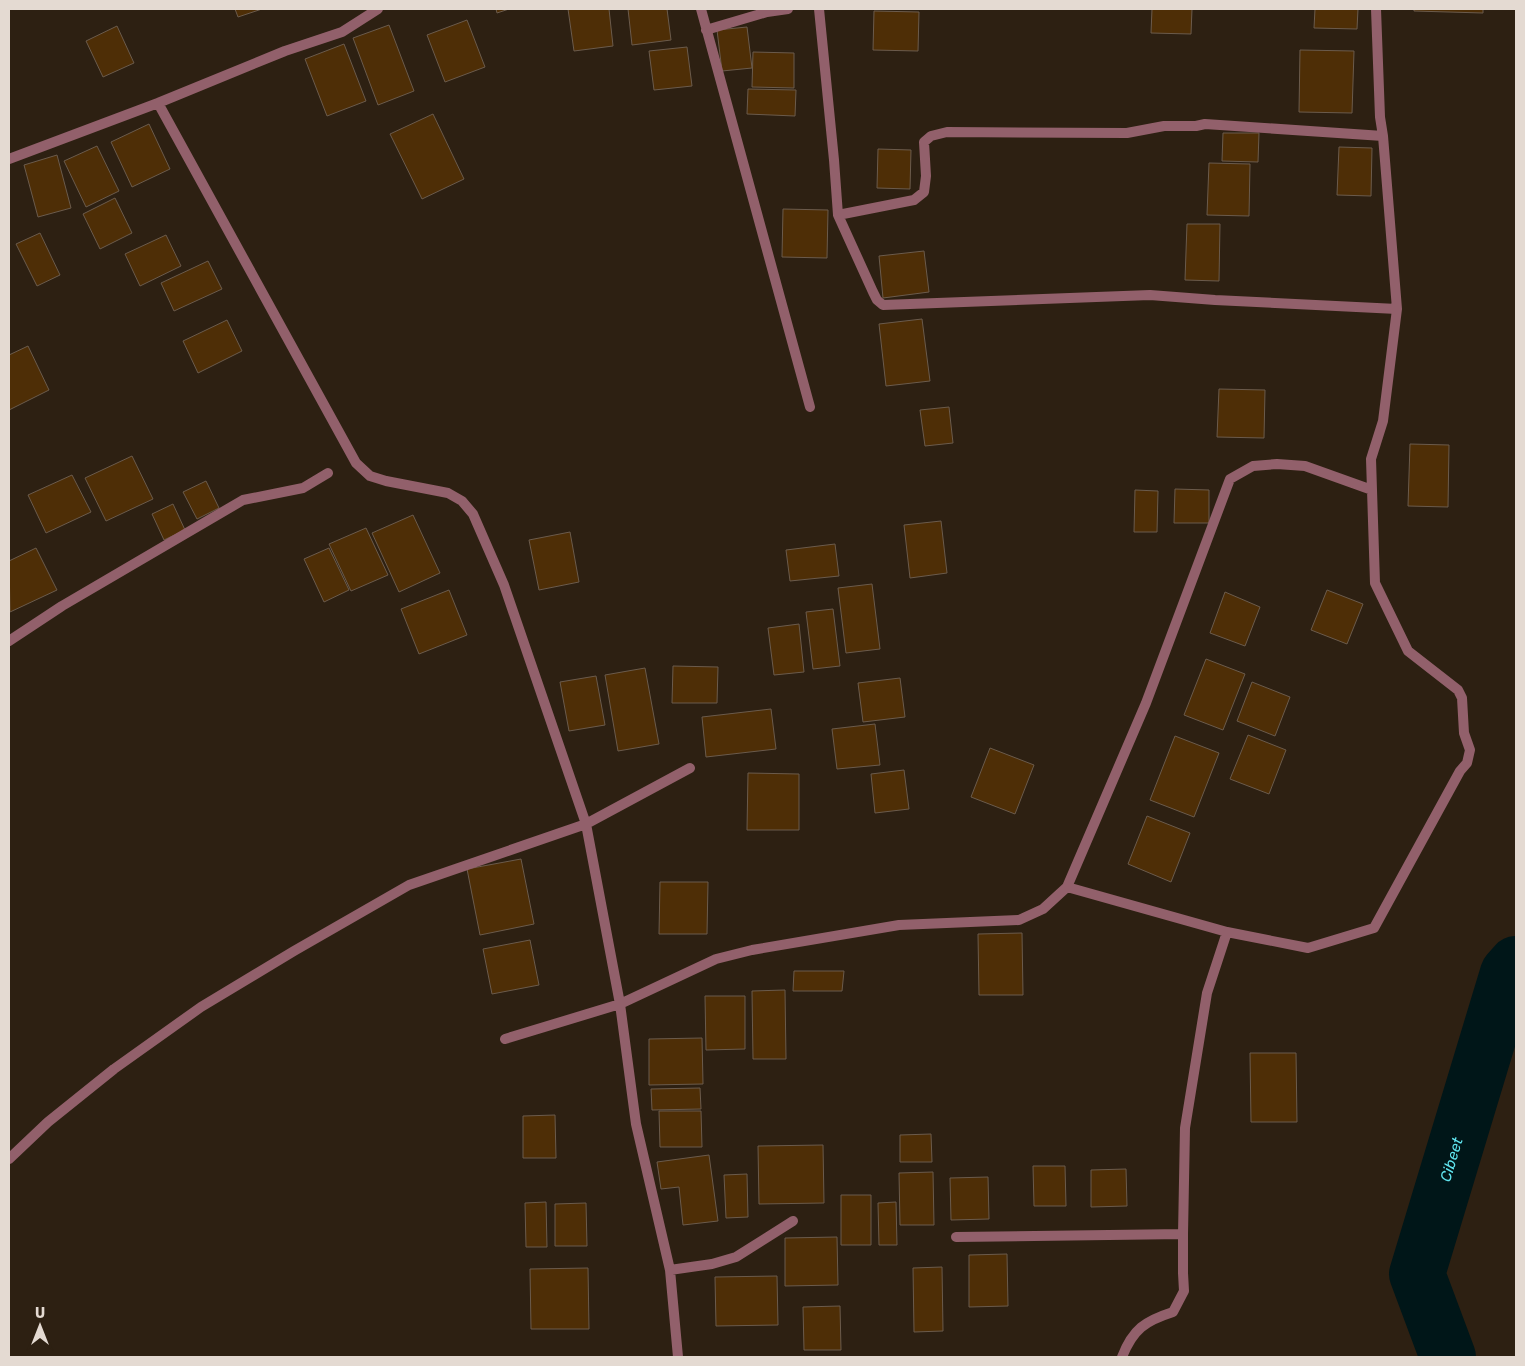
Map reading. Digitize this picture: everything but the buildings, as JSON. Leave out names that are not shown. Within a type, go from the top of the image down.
[{"type":"street","points":[[9,159],[158,103],[285,51],[342,32],[378,9]]},
{"type":"street","points":[[701,9],[810,407]]},
{"type":"street","points":[[706,30],[767,12],[788,9]]},
{"type":"street","points":[[819,9],[838,215],[873,292],[883,305],[1150,295],[1397,309]]},
{"type":"street","points":[[1067,887],[1227,932],[1308,948],[1374,928],[1460,771],[1468,762],[1470,750],[1464,733],[1463,705],[1458,690],[1408,651],[1375,582],[1371,459],[1383,421],[1397,309],[1380,117],[1376,9]]},
{"type":"street","points":[[158,103],[356,463],[370,476],[448,493],[462,501],[473,514],[504,585],[586,824],[620,1004],[636,1124],[670,1270],[678,1357]]},
{"type":"street","points":[[838,215],[914,200],[924,192],[926,176],[924,142],[931,136],[947,132],[1126,133],[1164,126],[1196,126],[1205,124],[1383,136]]},
{"type":"street","points":[[505,1039],[620,1004],[716,959],[752,950],[899,925],[1020,920],[1043,909],[1067,887],[1146,702],[1230,479],[1253,466],[1277,464],[1305,466],[1372,490]]},
{"type":"street","points":[[9,641],[62,606],[242,500],[303,488],[328,474]]},
{"type":"street","points":[[9,1159],[48,1122],[114,1069],[201,1007],[409,885],[586,824],[690,768]]},
{"type":"street","points":[[1122,1357],[1128,1341],[1142,1325],[1173,1312],[1184,1291],[1185,1128],[1208,993],[1227,932]]},
{"type":"street","points":[[670,1270],[712,1264],[736,1257],[793,1221]]},
{"type":"street","points":[[956,1237],[1183,1234]]},
{"type":"waterway","name":"Cibeet","points":[[1448,1357],[1417,1274],[1508,973],[1516,964]]}]
